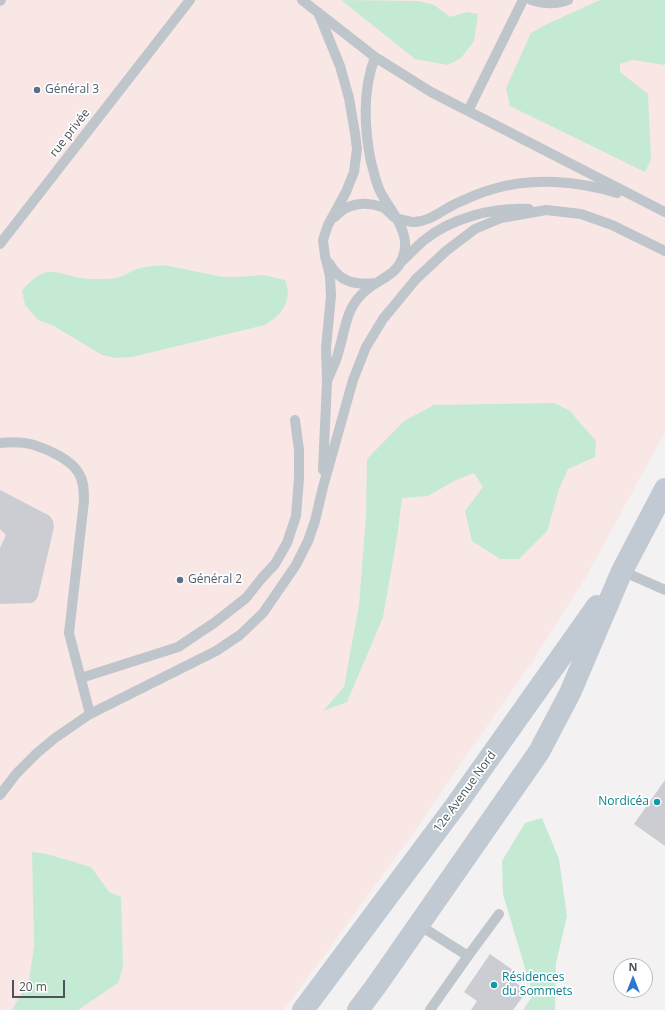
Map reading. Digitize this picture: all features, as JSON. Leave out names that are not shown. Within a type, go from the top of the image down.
[{"type":"main road","name":"12e Avenue Nord","points":[[358,1010],[539,752],[570,693],[622,571],[665,489]]},
{"type":"main road","name":"12e Avenue Nord","points":[[303,1010],[456,805],[622,571]]},
{"type":"lane","name":"rue privée","points":[[0,244],[190,0]]},
{"type":"lane","points":[[302,0],[375,57],[431,92],[665,212]]},
{"type":"lane","points":[[468,111],[523,0]]},
{"type":"lane","points":[[531,0],[542,4],[560,3],[568,0]]},
{"type":"lane","points":[[318,12],[340,66],[349,98],[357,149],[354,172],[346,192],[328,225],[323,240],[330,276],[331,296],[326,348],[327,382],[323,487]]},
{"type":"lane","points":[[375,57],[370,71],[366,94],[365,121],[374,172],[381,192],[403,232],[405,247],[400,263]]},
{"type":"lane","points":[[328,225],[338,213],[352,205],[368,203],[383,208],[396,218],[412,222],[428,219],[460,201],[494,188],[527,183],[560,182],[593,186],[640,200]]},
{"type":"lane","points":[[327,382],[339,352],[350,309],[361,294],[390,275],[400,263],[424,241],[452,224],[482,213],[514,208],[581,214],[612,225],[665,251]]},
{"type":"lane","points":[[0,795],[16,774],[55,738],[90,714],[216,651],[240,635],[263,613],[296,565],[308,541],[315,521],[352,380],[366,347],[383,319],[416,279],[446,251],[475,229],[501,218],[546,210]]},
{"type":"lane","points":[[325,256],[333,270],[345,280],[360,284],[376,283]]},
{"type":"lane","points":[[81,678],[178,647],[214,623],[246,598],[275,564],[287,543],[296,516],[300,478],[300,450],[295,420]]},
{"type":"lane","points":[[0,443],[34,445],[64,458],[79,472],[84,487],[84,502],[69,633],[90,714]]},
{"type":"lane","points":[[622,571],[665,590]]},
{"type":"lane","points":[[430,1010],[499,914]]},
{"type":"lane","points":[[419,925],[468,956]]},
{"type":"shaded area","points":[[0,0],[665,0],[665,432],[586,577],[532,662],[414,832],[284,1010],[0,1010]]},
{"type":"green space","points":[[341,0],[418,1],[434,5],[450,17],[467,12],[478,14],[474,41],[461,58],[448,65],[415,59]]},
{"type":"green space","points":[[600,0],[665,0],[665,65],[633,60],[620,64],[620,72],[648,94],[651,159],[645,172],[510,106],[506,88],[531,33]]},
{"type":"green space","points":[[164,265],[223,277],[263,275],[285,280],[288,293],[285,306],[275,318],[265,325],[132,357],[116,358],[102,355],[54,326],[38,320],[25,305],[22,291],[40,274],[55,272],[79,278],[106,279],[121,277],[140,268]]},
{"type":"green space","points":[[554,403],[570,411],[596,441],[595,457],[568,469],[559,489],[547,531],[519,559],[500,559],[472,541],[465,511],[483,487],[474,473],[454,481],[428,496],[402,498],[397,537],[383,617],[347,702],[323,711],[344,687],[359,605],[366,517],[367,459],[404,421],[434,405]]},
{"type":"green space","points":[[542,818],[559,859],[567,916],[556,963],[555,1010],[523,1010],[533,995],[503,894],[502,861],[525,823]]},
{"type":"green space","points":[[32,852],[47,854],[91,867],[109,892],[121,897],[123,967],[118,983],[78,1010],[12,1010],[29,981],[34,946]]},
{"type":"building","points":[[0,490],[50,516],[53,521],[54,527],[38,596],[32,603],[0,604],[0,548],[6,535],[0,529]]},
{"type":"building","name":"Nordicéa","points":[[665,780],[665,846],[634,824]]},
{"type":"building","name":"Résidences du Sommets","points":[[490,954],[514,971],[509,978],[527,991],[513,1010],[471,1010],[477,1001],[464,992]]},
{"type":"place","name":"Général 3","points":[[37,90]]},
{"type":"place","name":"Général 2","points":[[180,580]]},
{"type":"place","name":"Nordicéa","points":[[657,802]]},
{"type":"place","name":"Résidences du Sommets","points":[[494,985]]}]
